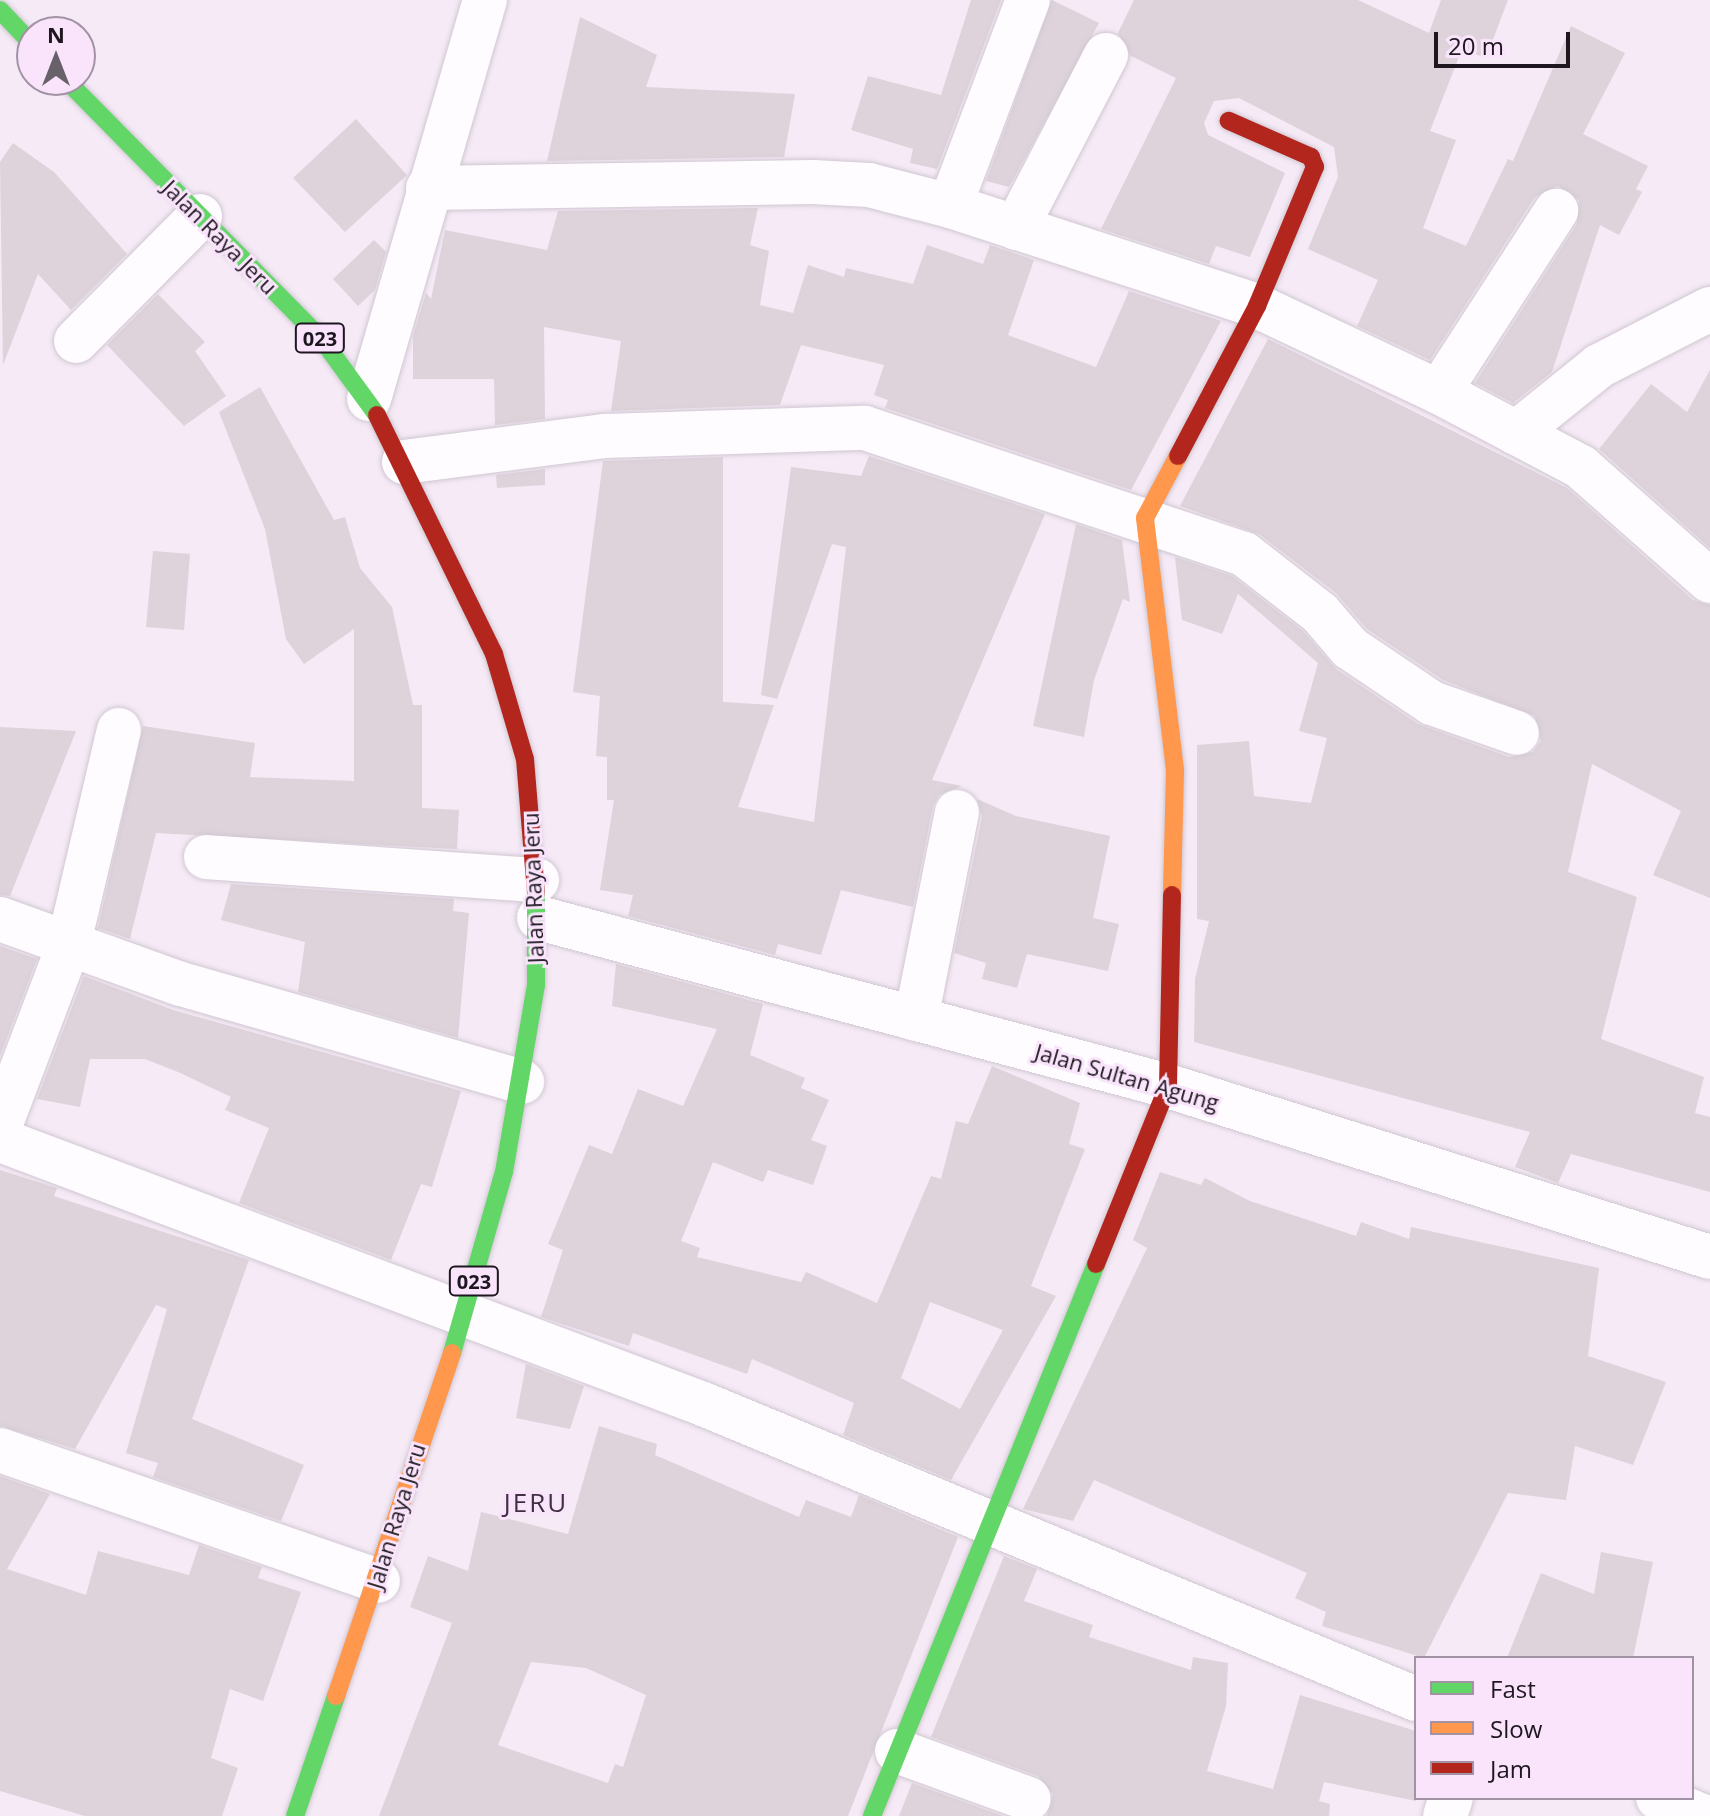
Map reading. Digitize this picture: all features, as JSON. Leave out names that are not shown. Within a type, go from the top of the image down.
[{"type":"main road","points":[[0,10],[16,27]]},
{"type":"main road","name":"Jalan Raya Jeru","points":[[82,96],[323,341],[369,399],[404,462],[494,654],[516,724],[538,899],[522,1082],[465,1316],[378,1581],[295,1816]]},
{"type":"main road","points":[[872,1816],[997,1521],[1168,1086],[1175,770],[1145,518],[1257,306],[1315,167],[1311,157],[1229,121]]},
{"type":"street","points":[[369,399],[485,0]]},
{"type":"street","points":[[950,206],[1028,0]]},
{"type":"street","points":[[1016,228],[1106,55]]},
{"type":"street","points":[[428,188],[813,182],[869,185],[950,206],[1257,306],[1439,392],[1581,467],[1710,581]]},
{"type":"street","points":[[1439,392],[1556,211]]},
{"type":"street","points":[[76,341],[200,216]]},
{"type":"street","points":[[1528,438],[1599,366],[1710,309]]},
{"type":"street","points":[[404,462],[605,436],[865,428],[1145,518],[1244,554],[1320,613],[1350,648],[1432,703],[1517,733]]},
{"type":"street","points":[[0,1126],[68,947],[119,730]]},
{"type":"street","points":[[916,1019],[957,812]]},
{"type":"street","name":"Jalan Sultan Agung","points":[[206,857],[538,899],[916,1019],[1168,1086],[1710,1257]]},
{"type":"street","points":[[0,919],[68,947],[522,1082]]},
{"type":"street","points":[[0,1140],[997,1521],[1414,1698]]},
{"type":"street","points":[[0,1450],[378,1581]]},
{"type":"street","points":[[897,1751],[1029,1799]]},
{"type":"street","points":[[1663,1800],[1702,1816]]},
{"type":"building","points":[[971,0],[1001,0],[937,169],[910,163],[913,149],[851,130],[868,76],[941,95]]},
{"type":"building","points":[[1052,0],[1099,23],[1009,187],[986,181]]},
{"type":"building","points":[[1134,0],[1358,0],[1429,33],[1441,0],[1508,0],[1486,58],[1462,49],[1430,131],[1456,140],[1423,228],[1466,246],[1508,159],[1513,161],[1571,26],[1625,53],[1583,134],[1648,166],[1636,189],[1642,192],[1619,235],[1600,225],[1552,372],[1513,403],[1475,383],[1577,224],[1579,200],[1558,186],[1535,197],[1430,360],[1357,326],[1378,280],[1308,249],[1338,177],[1334,147],[1239,98],[1214,101],[1204,123],[1208,135],[1285,173],[1250,257],[1216,246],[1209,264],[1101,229],[1176,78],[1131,56],[1118,33]]},
{"type":"building","points":[[580,17],[657,55],[646,87],[795,94],[784,157],[547,161]]},
{"type":"building","points":[[356,119],[407,175],[345,232],[293,178]]},
{"type":"building","points":[[13,143],[54,172],[127,254],[71,310],[38,274],[3,365],[0,162]]},
{"type":"building","points":[[758,208],[750,245],[769,251],[760,305],[793,313],[808,265],[844,277],[846,268],[913,284],[927,245],[983,264],[990,245],[1034,260],[1008,335],[1096,367],[1129,291],[1221,321],[1131,490],[885,408],[888,400],[874,395],[884,365],[801,345],[780,405],[611,411],[621,341],[544,327],[545,419],[495,425],[494,379],[413,379],[413,336],[426,293],[431,299],[445,230],[547,250],[558,211]]},
{"type":"building","points":[[374,240],[386,252],[375,290],[358,306],[333,279]]},
{"type":"building","points":[[158,294],[205,342],[195,351],[226,396],[184,426],[107,345]]},
{"type":"building","points":[[1268,339],[1567,488],[1693,600],[1710,605],[1710,898],[1653,875],[1681,811],[1592,764],[1568,872],[1637,897],[1601,1039],[1704,1077],[1695,1113],[1710,1117],[1710,1192],[1571,1154],[1558,1183],[1515,1167],[1530,1132],[1194,1042],[1195,979],[1209,921],[1197,919],[1197,745],[1249,741],[1254,796],[1311,803],[1327,738],[1299,731],[1318,663],[1238,594],[1222,634],[1182,620],[1175,557],[1232,576],[1303,631],[1336,669],[1418,724],[1509,757],[1533,752],[1541,741],[1535,716],[1443,680],[1367,629],[1336,593],[1259,534],[1180,506]]},
{"type":"building","points":[[1710,370],[1710,548],[1599,449],[1651,384],[1687,412]]},
{"type":"building","points":[[260,387],[334,520],[345,517],[360,568],[392,607],[413,705],[422,705],[422,808],[459,810],[457,849],[156,833],[130,939],[98,928],[143,726],[255,743],[250,777],[354,781],[354,629],[304,664],[286,639],[265,529],[219,412]]},
{"type":"building","points":[[869,456],[1045,514],[932,780],[962,786],[939,795],[933,806],[913,907],[841,890],[821,955],[778,944],[775,955],[628,916],[633,895],[600,890],[614,800],[607,800],[607,757],[596,756],[600,696],[573,692],[603,461],[723,457],[723,702],[774,705],[738,807],[814,822],[846,547],[832,544],[777,699],[761,695],[791,467],[861,476]]},
{"type":"building","points":[[545,469],[545,485],[497,488],[496,475]]},
{"type":"building","points":[[1076,524],[1122,540],[1130,602],[1123,599],[1094,680],[1084,737],[1033,726]]},
{"type":"building","points":[[153,551],[190,554],[184,630],[146,627]]},
{"type":"building","points":[[0,727],[76,731],[10,896],[0,895]]},
{"type":"building","points":[[977,799],[1016,816],[1110,836],[1093,918],[1119,924],[1108,971],[1027,954],[1017,988],[982,979],[986,963],[954,953],[982,817]]},
{"type":"building","points":[[231,884],[454,899],[453,911],[469,913],[458,1038],[298,992],[305,942],[221,920]]},
{"type":"building","points":[[0,946],[37,959],[0,1056]]},
{"type":"building","points":[[616,964],[763,1004],[750,1055],[805,1078],[801,1088],[829,1100],[811,1140],[827,1146],[813,1185],[768,1170],[763,1182],[713,1162],[681,1241],[700,1248],[697,1257],[801,1282],[806,1272],[877,1303],[931,1176],[941,1179],[956,1121],[968,1124],[992,1066],[1080,1103],[1069,1144],[1085,1149],[1031,1286],[1056,1296],[951,1480],[843,1435],[854,1403],[752,1359],[747,1374],[633,1333],[629,1346],[541,1317],[563,1250],[548,1244],[589,1145],[612,1154],[638,1089],[683,1106],[717,1029],[612,1006]],"holes":[[[930,1302],[1003,1330],[960,1409],[901,1378]]]},
{"type":"building","points":[[84,976],[173,1010],[461,1091],[432,1187],[421,1184],[391,1260],[239,1203],[269,1128],[225,1110],[231,1097],[178,1072],[145,1059],[90,1059],[80,1107],[37,1099]]},
{"type":"building","points":[[0,1170],[57,1188],[54,1196],[249,1260],[192,1419],[304,1465],[281,1521],[153,1477],[158,1463],[126,1453],[167,1309],[156,1305],[75,1449],[0,1426]]},
{"type":"building","points":[[1160,1172],[1201,1185],[1205,1178],[1250,1201],[1356,1236],[1361,1222],[1409,1239],[1411,1227],[1599,1268],[1588,1356],[1666,1382],[1633,1465],[1575,1446],[1566,1500],[1508,1493],[1425,1656],[1418,1656],[1322,1626],[1326,1612],[1295,1598],[1307,1573],[1094,1480],[1073,1521],[1023,1509],[1147,1248],[1133,1240]]},
{"type":"building","points":[[526,1364],[584,1386],[570,1429],[516,1418]]},
{"type":"building","points":[[599,1426],[657,1444],[655,1455],[799,1517],[806,1500],[851,1517],[859,1495],[958,1537],[848,1816],[379,1816],[452,1623],[410,1607],[428,1556],[468,1571],[481,1512],[568,1534]],"holes":[[[531,1662],[586,1668],[646,1695],[623,1767],[615,1764],[608,1783],[498,1745]]]},
{"type":"building","points":[[0,1476],[50,1494],[7,1569],[86,1595],[98,1551],[189,1575],[199,1545],[262,1567],[258,1578],[301,1592],[263,1701],[230,1689],[211,1758],[238,1768],[222,1816],[85,1816],[0,1791]]},
{"type":"building","points":[[1601,1552],[1653,1562],[1633,1656],[1508,1656],[1541,1573],[1594,1594]]},
{"type":"building","points":[[1004,1556],[1037,1569],[1024,1601],[1093,1625],[1089,1637],[1191,1670],[1193,1657],[1228,1663],[1226,1706],[1207,1771],[1273,1789],[1300,1695],[1414,1730],[1416,1801],[1324,1782],[1319,1801],[1330,1804],[1329,1816],[1047,1816],[1053,1794],[1038,1776],[931,1737]]},
{"type":"building","points":[[912,1783],[1003,1816],[899,1816]]},
{"type":"traffic: fast","points":[[0,10],[16,27]]},
{"type":"traffic: fast","points":[[82,96],[323,341],[377,415]]},
{"type":"traffic: fast","points":[[452,1353],[504,1172],[536,985],[536,893]]},
{"type":"traffic: fast","points":[[872,1816],[1096,1264]]},
{"type":"traffic: fast","points":[[295,1816],[336,1696]]},
{"type":"traffic: slow","points":[[1172,895],[1175,770],[1145,518],[1178,456]]},
{"type":"traffic: slow","points":[[336,1696],[452,1353]]},
{"type":"traffic: jam","points":[[1178,456],[1257,306],[1315,167],[1311,157],[1229,121]]},
{"type":"traffic: jam","points":[[377,415],[494,654],[525,759],[536,893]]},
{"type":"traffic: jam","points":[[1096,1264],[1168,1086],[1172,895]]},
{"type":"district","name":"JERU","points":[[536,1503]]}]
